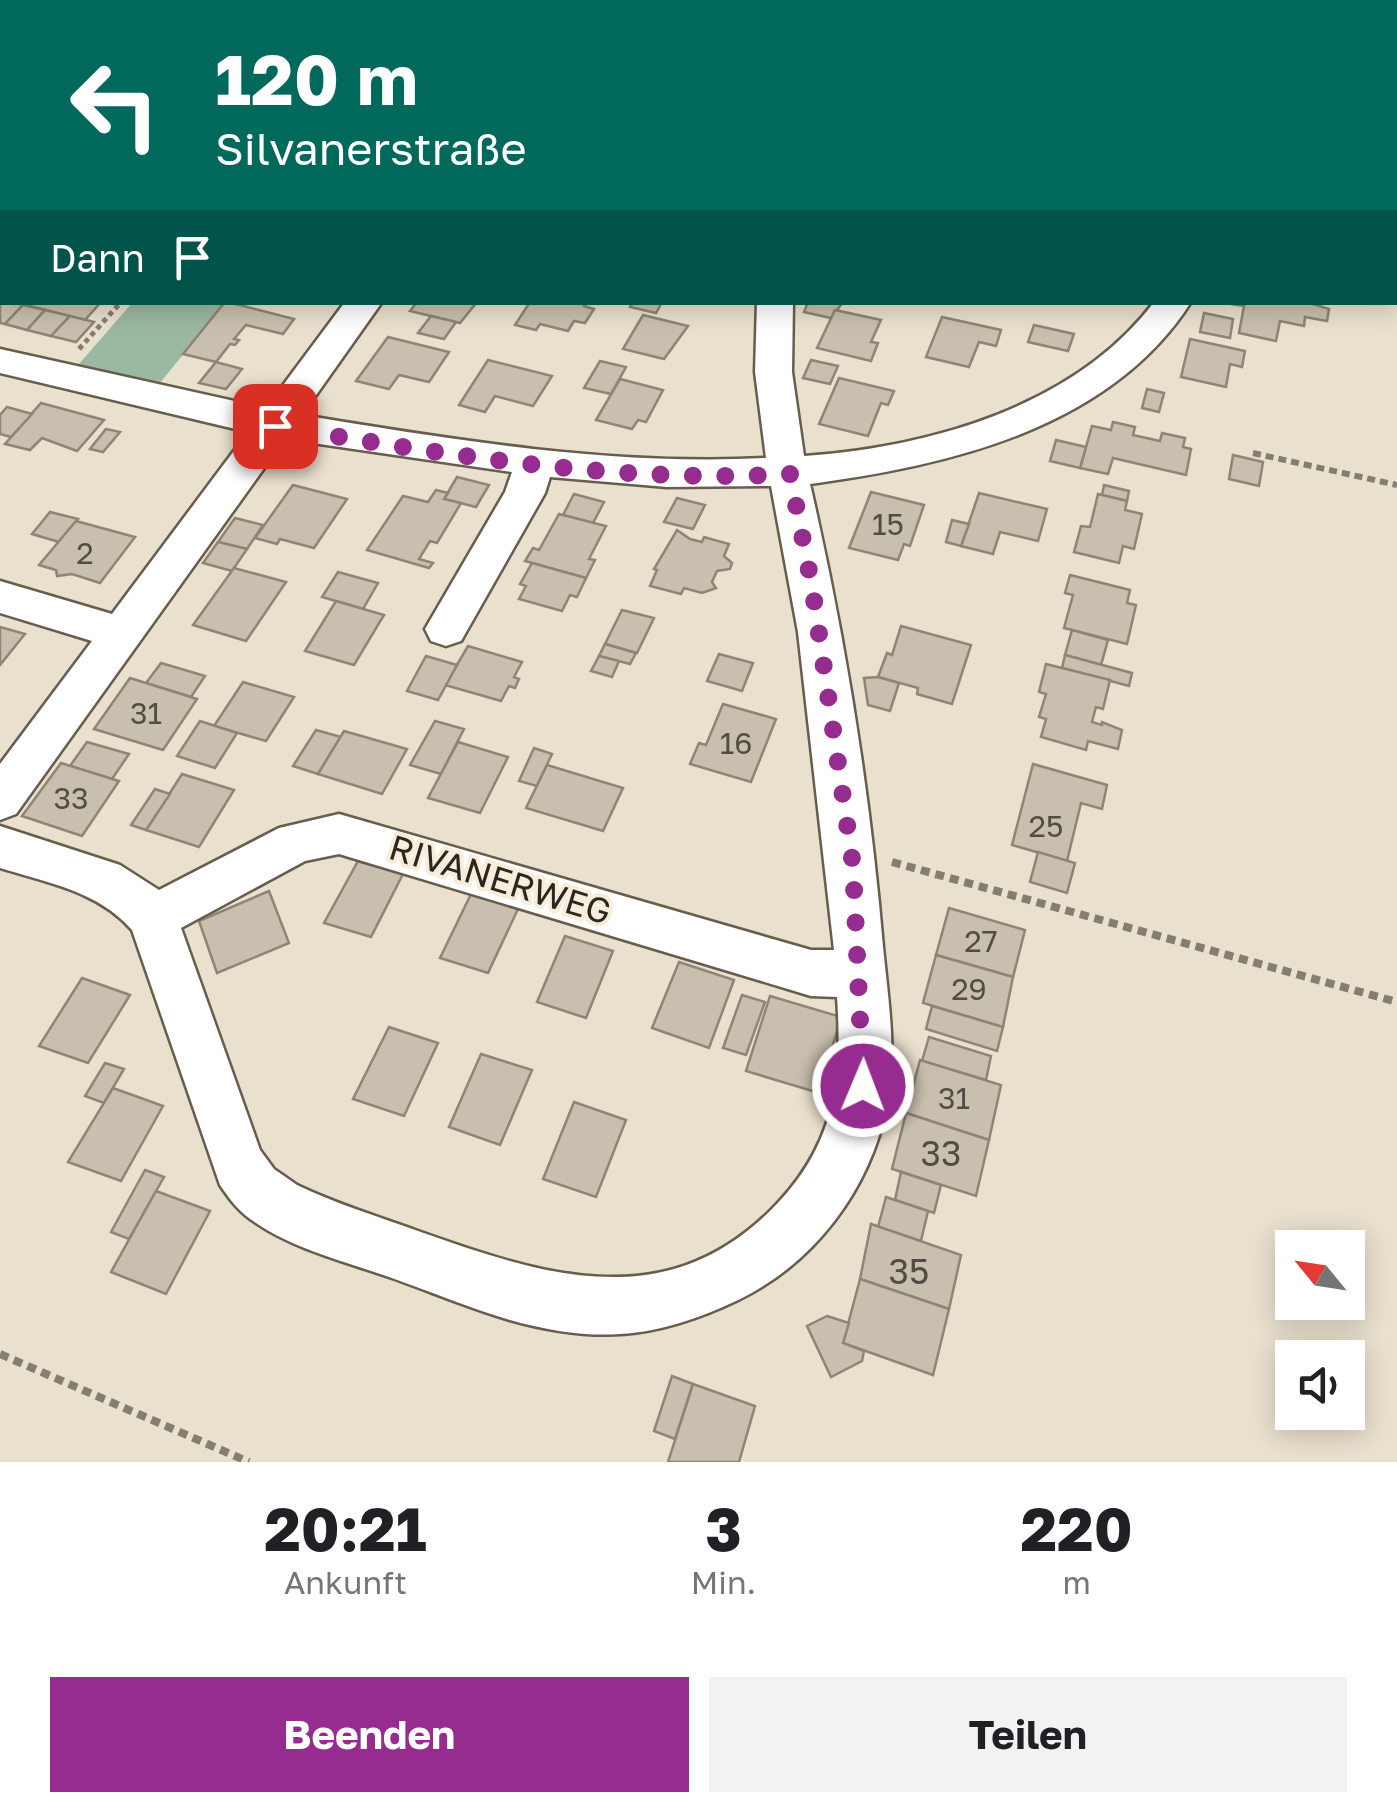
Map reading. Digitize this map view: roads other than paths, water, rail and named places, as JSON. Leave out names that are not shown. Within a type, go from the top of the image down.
[{"type":"street","points":[[0,800],[362,305]]},
{"type":"street","points":[[0,847],[122,888],[140,901],[153,918],[239,1166],[255,1188],[302,1218],[519,1296],[570,1307],[649,1304],[699,1289],[768,1251],[804,1215],[838,1164],[859,1108],[865,1062],[853,865],[812,586],[775,393],[774,305]]},
{"type":"street","points":[[0,362],[275,426],[535,462],[660,474],[790,474],[920,452],[1034,413],[1106,372],[1138,346],[1171,305]]},
{"type":"street","points":[[446,629],[525,493],[535,462]]},
{"type":"street","points":[[0,598],[122,634]]},
{"type":"street","name":"RIVANERWEG","points":[[153,918],[296,842],[340,834],[811,974],[861,974]]}]
